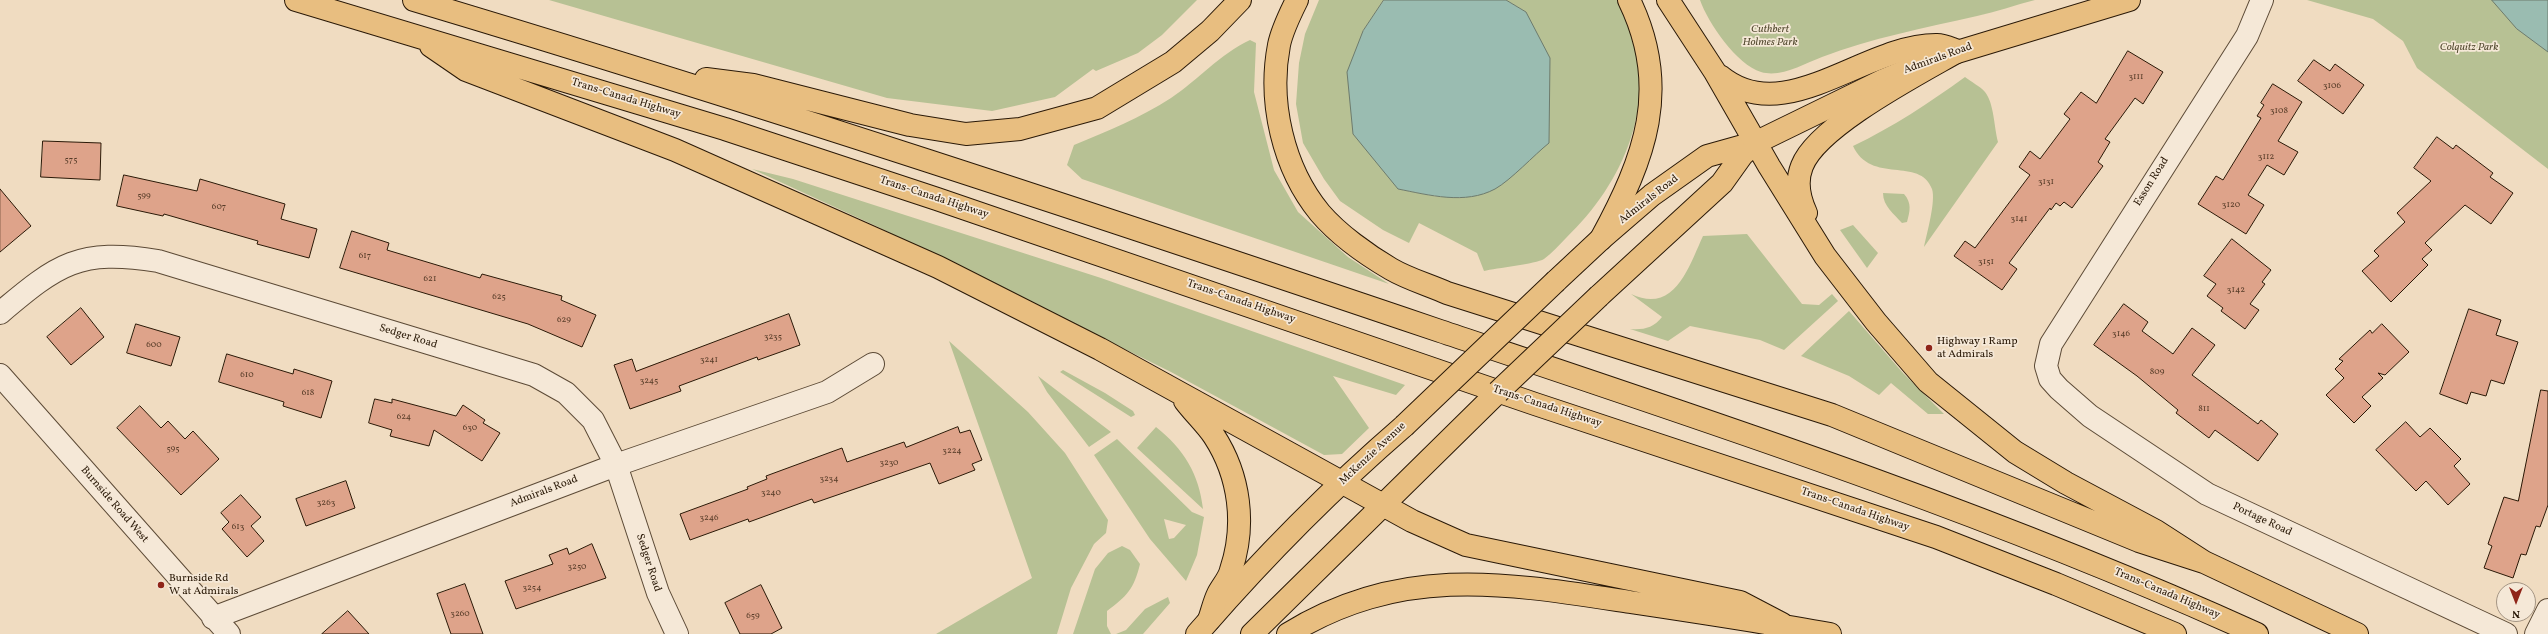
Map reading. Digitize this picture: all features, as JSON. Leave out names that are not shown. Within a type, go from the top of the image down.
[{"type":"main road","name":"Trans-Canada Highway","points":[[296,0],[413,34],[748,137],[1189,284],[1543,406],[1936,537],[2042,578],[2175,634]]},
{"type":"main road","name":"Trans-Canada Highway","points":[[414,0],[656,73],[1355,302],[1875,480],[2006,528],[2133,580],[2257,634]]},
{"type":"main road","points":[[656,73],[753,85],[910,125],[966,134],[1020,129],[1097,108],[1121,94],[1173,62],[1210,31],[1240,0]]},
{"type":"main road","points":[[1297,0],[1279,43],[1275,74],[1277,108],[1282,136],[1293,167],[1306,192],[1321,214],[1349,239],[1392,269],[1447,293],[1832,415],[2139,541],[2204,562],[2357,634]]},
{"type":"main road","points":[[1601,238],[1625,194],[1640,154],[1649,119],[1652,83],[1648,52],[1641,24],[1629,0]]},
{"type":"main road","points":[[1668,0],[1715,72],[1757,142],[1769,166],[1825,256],[1876,322],[1928,382],[2015,452],[2066,483],[2156,531],[2204,562]]},
{"type":"main road","name":"Admirals Road","points":[[1556,281],[1601,238],[1652,195],[1707,156],[1757,142],[1882,81],[1958,51],[2129,0]]},
{"type":"main road","points":[[413,34],[466,70],[675,150],[938,267],[1100,349],[1384,506],[1466,546],[1740,602],[1782,624]]},
{"type":"main road","points":[[1715,72],[1730,85],[1746,92],[1782,95],[1891,52],[1938,45],[1958,51]]},
{"type":"main road","points":[[1825,256],[1804,210],[1798,186],[1802,165],[1816,143],[1890,90],[1958,51]]},
{"type":"main road","name":"Admirals Road","points":[[1384,506],[1599,296],[1722,183],[1742,155],[1757,142]]},
{"type":"main road","name":"McKenzie Avenue","points":[[1203,627],[1287,536],[1366,458],[1404,426],[1556,281]]},
{"type":"main road","points":[[1176,391],[1214,435],[1228,459],[1236,484],[1240,509],[1238,539],[1231,571],[1217,595],[1203,627]]},
{"type":"main road","points":[[1252,634],[1384,506]]},
{"type":"main road","points":[[1288,634],[1341,607],[1379,594],[1420,586],[1463,583],[1508,584],[1548,589],[1782,624],[1830,634]]},
{"type":"street","name":"Esson Road","points":[[2046,366],[2051,344],[2246,36],[2262,0]]},
{"type":"street","name":"Sedger Road","points":[[0,313],[35,283],[63,266],[94,257],[124,256],[158,261],[534,375],[566,393],[594,420],[616,465],[658,593],[677,634]]},
{"type":"street","name":"Admirals Road","points":[[213,618],[616,465],[827,392],[873,364]]},
{"type":"street","name":"Portage Road","points":[[2046,366],[2050,379],[2059,389],[2090,416],[2207,494],[2506,634]]},
{"type":"street","name":"Burnside Road West","points":[[0,375],[213,618],[229,634]]},
{"type":"street","points":[[2536,634],[2548,610]]},
{"type":"green space","points":[[549,0],[1197,0],[1162,35],[1138,53],[1096,71],[1093,69],[1055,97],[992,111],[887,98]]},
{"type":"green space","points":[[1319,0],[1384,0],[1363,31],[1398,189],[1433,196],[1463,198],[1526,12],[1506,0],[1617,0],[1625,15],[1637,54],[1640,83],[1637,112],[1630,140],[1619,167],[1604,193],[1586,216],[1544,259],[1533,263],[1484,271],[1477,253],[1419,223],[1409,243],[1383,230],[1340,201],[1324,179],[1303,143],[1296,104],[1299,63],[1305,34]]},
{"type":"green space","name":"Cuthbert Holmes Park","points":[[1700,0],[2035,0],[1860,44],[1784,72],[1769,73],[1761,72],[1752,68],[1733,52],[1716,31]]},
{"type":"green space","name":"Colquitz Park","points":[[2307,0],[2501,0],[2548,25],[2548,169],[2417,68],[2403,41],[2373,19]]},
{"type":"green space","points":[[1250,40],[1256,43],[1254,92],[1274,170],[1298,212],[1348,257],[1389,284],[1082,179],[1067,165],[1074,145],[1148,112],[1181,91],[1229,52]]},
{"type":"green space","points":[[1965,77],[1981,88],[1988,97],[1992,109],[1998,142],[1924,247],[1933,201],[1932,189],[1926,179],[1917,174],[1906,171],[1871,165],[1861,158],[1853,146],[1910,114]]},
{"type":"green space","points":[[752,169],[793,179],[1101,278],[1405,385],[1396,395],[1333,376],[1369,428],[1342,454],[1324,455],[1171,372],[878,227]]},
{"type":"green space","points":[[1883,193],[1904,194],[1907,197],[1910,207],[1907,222],[1902,223],[1890,210],[1883,198]]},
{"type":"green space","points":[[1853,225],[1878,253],[1867,268],[1840,230]]},
{"type":"green space","points":[[1747,234],[1802,304],[1819,305],[1832,294],[1838,301],[1784,350],[1760,340],[1690,326],[1668,341],[1630,329],[1648,328],[1662,317],[1631,294],[1646,299],[1659,298],[1669,293],[1686,273],[1703,236]]},
{"type":"green space","points":[[1849,311],[1903,373],[1944,414],[1928,414],[1891,383],[1879,395],[1849,376],[1801,356]]},
{"type":"green space","points":[[949,341],[1028,412],[1065,453],[1108,520],[1106,533],[1094,544],[1071,588],[1057,634],[936,634],[1032,578]]},
{"type":"green space","points":[[1063,370],[1105,393],[1133,411],[1135,415],[1131,417],[1060,372]]},
{"type":"green space","points":[[1038,376],[1111,432],[1089,447],[1047,392]]},
{"type":"green space","points":[[1156,427],[1175,444],[1194,473],[1201,496],[1203,509],[1137,448]]},
{"type":"green space","points":[[1117,439],[1192,512],[1204,517],[1197,555],[1186,581],[1150,539],[1094,455]],"holes":[[[1164,519],[1186,525],[1174,538],[1169,539]]]},
{"type":"green space","points":[[1122,546],[1130,550],[1140,564],[1138,573],[1129,591],[1120,601],[1107,611],[1107,626],[1111,634],[1073,634],[1095,569],[1108,553]]},
{"type":"green space","points":[[1168,597],[1170,603],[1143,634],[1116,634],[1126,630],[1145,609]]},
{"type":"water","points":[[1384,0],[1506,0],[1526,12],[1550,58],[1549,143],[1508,180],[1495,189],[1472,197],[1459,198],[1434,196],[1398,189],[1353,134],[1347,72],[1363,31]]},
{"type":"water","points":[[2492,0],[2548,0],[2548,52],[2517,29]]},
{"type":"building","points":[[2128,51],[2163,72],[2143,104],[2135,98],[2105,139],[2110,142],[2098,162],[2103,166],[2072,208],[2064,202],[2060,206],[2056,203],[2051,210],[2050,208],[2009,263],[2017,269],[2002,290],[1954,256],[1965,241],[1975,248],[2030,175],[2019,167],[2030,151],[2040,159],[2070,119],[2064,114],[2081,92],[2096,103]]},
{"type":"building","points":[[2314,60],[2330,71],[2335,64],[2364,85],[2343,114],[2298,81]]},
{"type":"building","points":[[2273,84],[2302,102],[2278,141],[2298,152],[2284,175],[2267,165],[2248,195],[2264,205],[2246,234],[2198,204],[2216,176],[2223,180],[2261,118],[2257,116],[2264,105],[2261,103]]},
{"type":"building","points":[[2437,137],[2453,149],[2456,145],[2493,173],[2490,177],[2513,193],[2491,224],[2465,205],[2425,243],[2432,250],[2422,259],[2428,265],[2391,302],[2362,271],[2379,256],[2374,251],[2405,222],[2397,213],[2431,181],[2414,168]]},
{"type":"building","points":[[43,141],[101,143],[100,180],[41,177]]},
{"type":"building","points":[[124,175],[197,191],[200,179],[285,204],[281,219],[317,229],[309,258],[257,244],[258,241],[164,214],[163,216],[117,206]]},
{"type":"building","points":[[0,189],[31,226],[0,252]]},
{"type":"building","points":[[352,231],[389,243],[387,250],[480,278],[482,274],[562,296],[561,300],[596,315],[582,347],[528,324],[340,268]]},
{"type":"building","points":[[2232,239],[2271,270],[2262,282],[2265,284],[2250,304],[2259,310],[2245,329],[2221,311],[2223,308],[2207,296],[2216,284],[2204,276]]},
{"type":"building","points":[[2124,304],[2148,322],[2142,331],[2173,354],[2192,328],[2215,345],[2192,375],[2258,424],[2261,420],[2278,434],[2258,461],[2215,430],[2209,438],[2176,413],[2178,410],[2137,376],[2094,345]]},
{"type":"building","points":[[81,308],[104,337],[71,365],[47,337]]},
{"type":"building","points":[[2469,309],[2501,320],[2496,335],[2518,342],[2504,384],[2491,380],[2486,396],[2471,392],[2467,404],[2440,394]]},
{"type":"building","points":[[789,314],[800,345],[758,360],[757,357],[679,386],[681,391],[630,409],[614,365],[632,359],[636,371]]},
{"type":"building","points":[[136,324],[180,337],[171,366],[127,353]]},
{"type":"building","points":[[2382,324],[2409,352],[2385,375],[2378,373],[2383,378],[2362,397],[2371,406],[2354,423],[2326,395],[2344,378],[2335,369],[2343,361],[2339,359],[2370,330],[2372,333]]},
{"type":"building","points":[[227,354],[293,374],[294,369],[332,381],[321,418],[283,406],[284,402],[219,382]]},
{"type":"building","points":[[2541,390],[2548,391],[2548,505],[2540,527],[2536,526],[2526,555],[2521,554],[2513,578],[2484,568],[2492,546],[2488,544],[2504,497],[2518,501]]},
{"type":"building","points":[[375,399],[392,403],[392,399],[456,416],[463,405],[485,420],[483,423],[500,433],[482,461],[434,430],[429,446],[390,436],[392,430],[369,423]]},
{"type":"building","points":[[140,406],[161,428],[168,421],[185,439],[193,431],[219,459],[181,495],[117,428]]},
{"type":"building","points":[[2406,422],[2420,437],[2430,428],[2461,459],[2454,466],[2470,484],[2448,505],[2426,481],[2416,491],[2376,450]]},
{"type":"building","points":[[958,427],[960,433],[970,430],[982,460],[972,464],[975,470],[939,484],[930,463],[814,503],[812,499],[749,522],[748,519],[690,540],[680,514],[748,489],[747,487],[767,479],[766,476],[842,448],[847,462],[904,442],[906,447]]},
{"type":"building","points":[[346,481],[355,508],[306,526],[296,499]]},
{"type":"building","points":[[241,495],[261,517],[251,526],[264,541],[247,557],[222,529],[229,522],[221,513]]},
{"type":"building","points":[[592,544],[606,578],[516,609],[505,581],[553,564],[549,555],[567,548],[569,554]]},
{"type":"building","points":[[465,584],[483,634],[451,634],[437,594]]},
{"type":"building","points":[[761,585],[782,628],[771,634],[740,634],[725,603]]},
{"type":"building","points":[[348,611],[369,634],[322,634]]},
{"type":"place","name":"Highway 1 Ramp at Admirals","points":[[1929,348]]},
{"type":"place","name":"Burnside Rd W at Admirals","points":[[161,585]]}]
